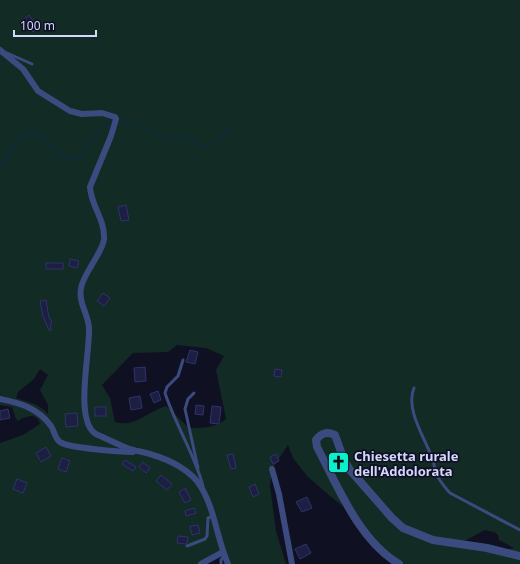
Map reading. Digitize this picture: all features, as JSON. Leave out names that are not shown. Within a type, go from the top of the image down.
[{"type":"street","points":[[0,50],[23,69],[38,91],[70,111],[82,114],[107,114],[115,117],[116,119],[111,136],[90,187],[90,196],[103,224],[104,242],[81,288],[80,300],[89,328],[84,384],[87,424],[92,432],[128,449],[154,455],[177,466],[194,478],[201,487],[213,516],[228,564]]},
{"type":"street","points":[[0,399],[19,403],[37,411],[51,426],[59,442],[64,444],[84,448],[122,452],[141,452]]},
{"type":"street","points":[[399,564],[377,547],[354,515],[317,447],[316,440],[322,434],[328,433],[335,436],[344,460],[350,470],[392,518],[403,528],[433,540],[487,548],[520,556]]},
{"type":"street","points":[[272,469],[279,494],[292,564]]},
{"type":"street","points":[[201,564],[224,554]]},
{"type":"lane","points":[[0,50],[32,64]]},
{"type":"lane","points":[[183,360],[178,376],[167,388],[165,393],[199,472]]},
{"type":"lane","points":[[414,388],[412,394],[413,412],[433,459],[437,475],[444,486],[450,494],[520,530]]},
{"type":"lane","points":[[194,393],[188,399],[185,409],[205,496]]},
{"type":"lane","points":[[187,546],[205,539],[207,536],[208,518],[213,516]]},
{"type":"lane","points":[[221,564],[224,554]]},
{"type":"green space","points":[[0,0],[520,0],[520,564],[394,564],[354,515],[308,477],[293,458],[288,445],[272,469],[270,486],[276,531],[286,564],[228,564],[223,552],[217,552],[198,564],[0,564],[0,443],[23,435],[40,424],[39,420],[34,416],[18,421],[12,407],[0,405]],"holes":[[[177,345],[206,348],[224,356],[216,370],[226,419],[213,426],[204,428],[189,428],[166,406],[129,423],[115,422],[110,398],[102,385],[133,353],[168,352]],[[40,369],[48,375],[40,390],[48,405],[48,414],[37,406],[16,398],[18,392],[34,379]],[[485,530],[494,532],[498,535],[499,540],[514,548],[502,551],[461,543]]]},
{"type":"building","points":[[29,15],[38,27],[33,32],[23,20]]},
{"type":"building","points":[[126,205],[129,220],[121,221],[118,207]]},
{"type":"building","points":[[70,259],[79,261],[77,268],[69,266]]},
{"type":"building","points":[[46,263],[63,263],[63,269],[46,269]]},
{"type":"building","points":[[103,293],[110,298],[104,306],[97,301]]},
{"type":"building","points":[[46,300],[49,318],[52,323],[50,324],[51,330],[49,330],[43,316],[40,301]]},
{"type":"building","points":[[190,350],[198,352],[195,364],[186,362]]},
{"type":"building","points":[[145,367],[146,381],[135,382],[134,368]]},
{"type":"building","points":[[275,369],[282,370],[281,377],[274,376]]},
{"type":"building","points":[[158,391],[161,400],[154,403],[150,394]]},
{"type":"building","points":[[140,396],[142,408],[131,410],[129,398]]},
{"type":"building","points":[[196,405],[204,406],[203,415],[195,414]]},
{"type":"building","points":[[212,406],[221,407],[219,424],[210,423]]},
{"type":"building","points":[[95,407],[106,407],[106,416],[95,416]]},
{"type":"building","points":[[8,409],[10,418],[0,420],[0,411]]},
{"type":"building","points":[[77,413],[78,426],[66,427],[65,414]]},
{"type":"building","points":[[46,447],[51,456],[41,462],[36,453]]},
{"type":"building","points":[[233,454],[236,468],[231,469],[227,455]]},
{"type":"building","points":[[276,454],[279,461],[273,464],[270,457]]},
{"type":"building","points":[[62,458],[70,461],[66,472],[58,469]]},
{"type":"building","points":[[125,460],[136,467],[133,471],[122,464]]},
{"type":"building","points":[[143,462],[150,468],[146,473],[139,467]]},
{"type":"building","points":[[161,475],[172,484],[167,490],[156,481]]},
{"type":"building","points":[[17,479],[27,483],[23,493],[13,489]]},
{"type":"building","points":[[255,484],[259,494],[253,497],[249,487]]},
{"type":"building","points":[[185,488],[191,500],[185,503],[179,492]]},
{"type":"building","points":[[307,497],[312,508],[302,512],[296,502]]},
{"type":"building","points":[[194,508],[196,513],[186,516],[185,511]]},
{"type":"building","points":[[198,525],[200,533],[192,535],[190,526]]},
{"type":"building","points":[[178,536],[188,537],[187,543],[177,543]]},
{"type":"building","points":[[306,544],[311,553],[300,559],[295,549]]},
{"type":"waterway","points":[[0,166],[3,164],[19,137],[29,133],[44,136],[57,152],[68,159],[80,160],[83,158],[88,142],[106,125],[114,122]]},
{"type":"waterway","points":[[117,122],[127,122],[171,139],[186,137],[196,144],[205,146],[214,144],[224,135],[228,127]]},
{"type":"place","name":"Chiesetta rurale dell'Addolorata","points":[[338,463]]}]
